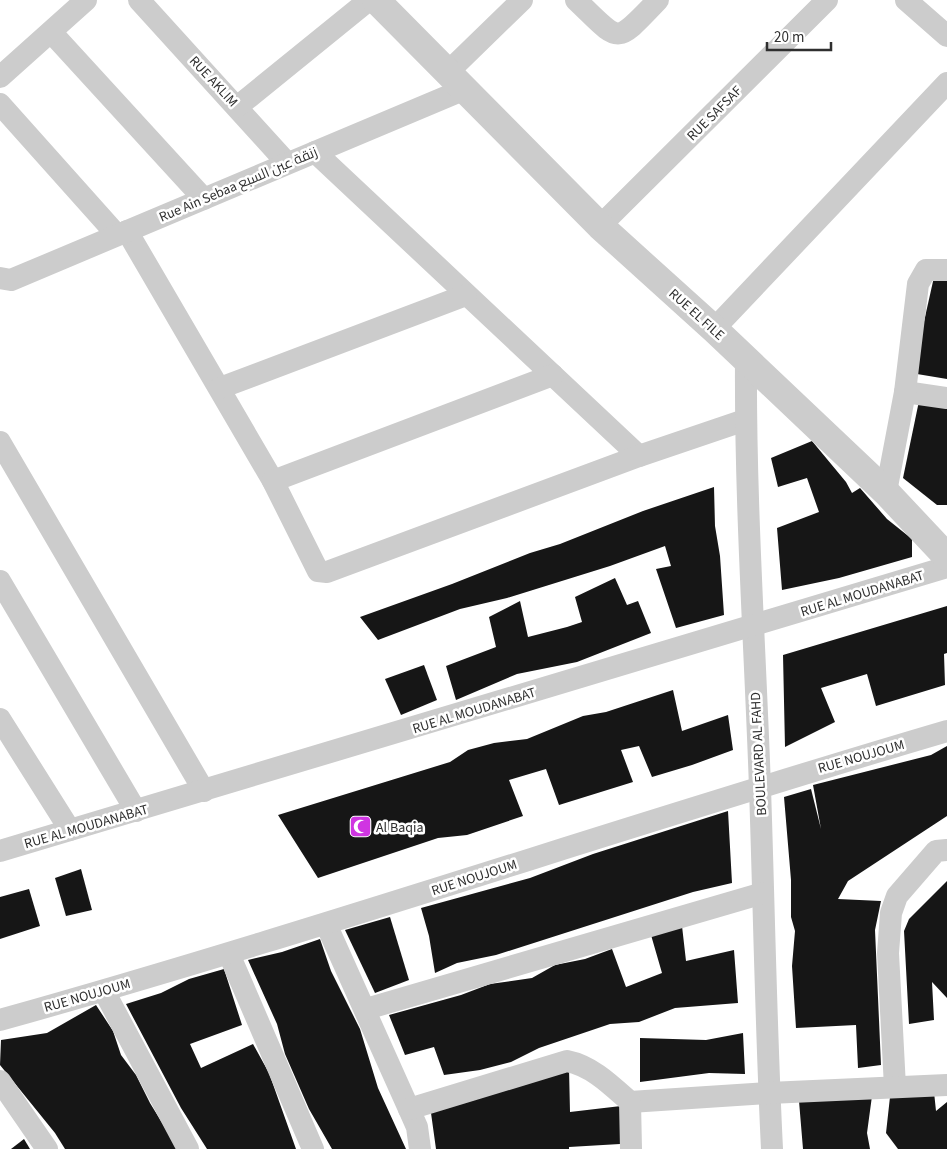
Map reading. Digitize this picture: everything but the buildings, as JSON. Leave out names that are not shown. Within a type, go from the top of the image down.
[{"type":"street","points":[[0,77],[86,0]]},
{"type":"street","name":"RUE AKLIM","points":[[139,0],[287,163]]},
{"type":"street","points":[[237,106],[369,0]]},
{"type":"street","name":"RUE EL FILE","points":[[376,0],[600,226],[714,329],[886,492],[944,553]]},
{"type":"street","name":"Rue Ain Sebaa زنقة عين السبع","points":[[6,279],[122,233],[315,152],[457,80],[522,0]]},
{"type":"street","points":[[576,0],[610,32],[619,35],[627,32],[658,0]]},
{"type":"street","name":"RUE SAFSAF","points":[[600,226],[827,0]]},
{"type":"street","points":[[906,0],[947,36]]},
{"type":"street","points":[[50,32],[204,199]]},
{"type":"street","points":[[714,329],[947,83]]},
{"type":"street","points":[[0,104],[122,233],[220,388],[273,481],[316,568],[327,572],[639,456],[745,420]]},
{"type":"street","points":[[315,152],[639,456]]},
{"type":"street","points":[[886,492],[905,392],[918,284],[926,270],[947,270]]},
{"type":"street","points":[[220,388],[466,295]]},
{"type":"street","name":"BOULEVARD AL FAHD","points":[[746,359],[745,420],[772,1149]]},
{"type":"street","points":[[273,481],[554,375]]},
{"type":"street","points":[[905,392],[947,398]]},
{"type":"street","points":[[0,442],[204,791]]},
{"type":"street","name":"RUE AL MOUDANABAT","points":[[0,851],[752,627],[944,553]]},
{"type":"street","points":[[0,582],[136,811]]},
{"type":"street","points":[[0,718],[70,830]]},
{"type":"street","name":"RUE NOUJOUM","points":[[0,1020],[229,954],[760,786],[947,731]]},
{"type":"street","points":[[895,1088],[888,953],[891,913],[897,896],[926,862],[936,851],[947,850]]},
{"type":"street","points":[[366,1009],[763,894]]},
{"type":"street","points":[[326,924],[366,1009],[417,1127],[420,1149]]},
{"type":"street","points":[[229,954],[313,1149]]},
{"type":"street","points":[[104,991],[188,1149]]},
{"type":"street","points":[[409,1109],[567,1060],[592,1070],[630,1102],[769,1093],[947,1085]]},
{"type":"street","points":[[0,1081],[47,1149]]},
{"type":"street","points":[[630,1102],[631,1149]]},
{"type":"place","name":"Al Baqia","points":[[360,827]]}]
